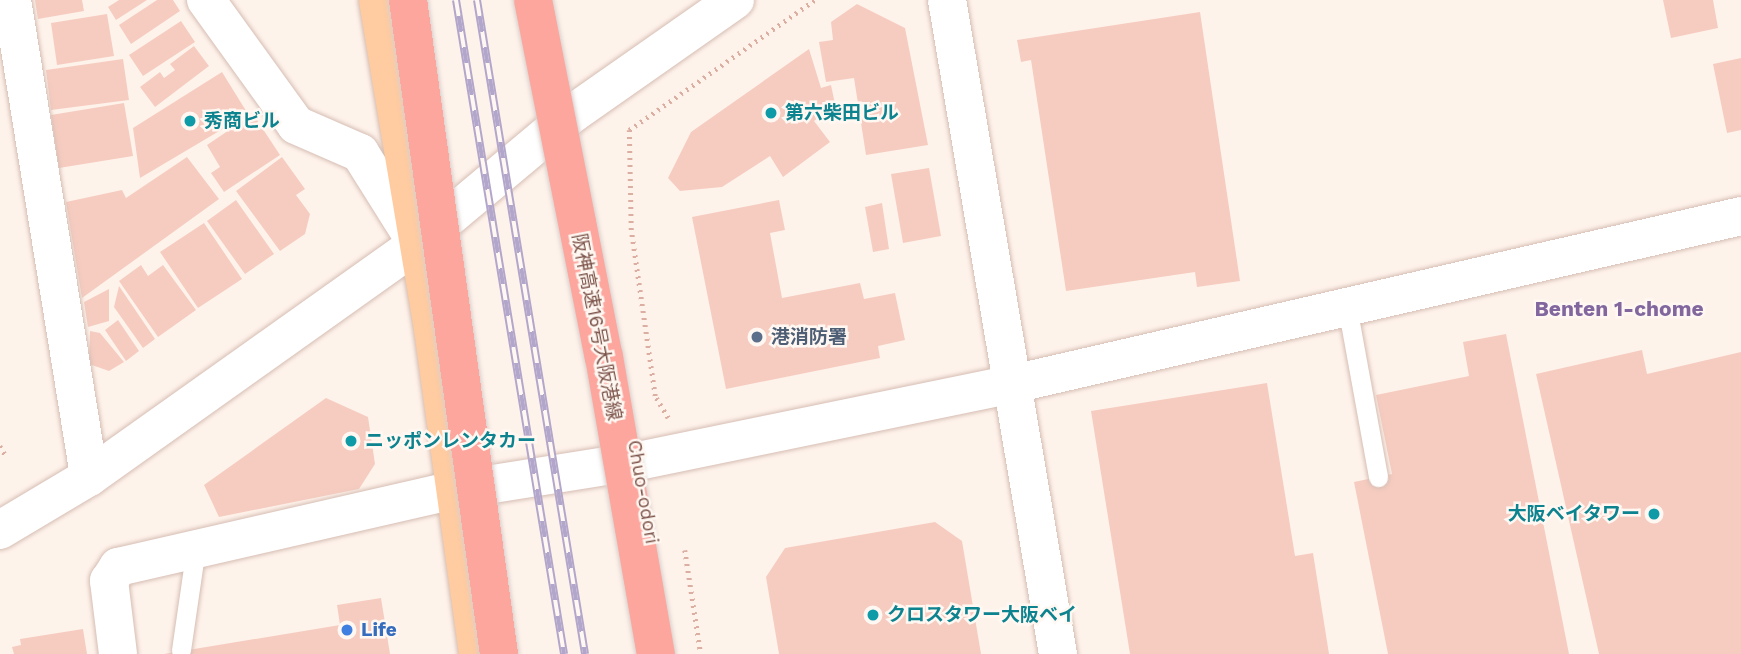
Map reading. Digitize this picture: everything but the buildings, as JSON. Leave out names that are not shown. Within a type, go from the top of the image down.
[{"type":"highway","points":[[408,0],[499,654]]},
{"type":"highway","name":"阪神高速16号大阪港線","points":[[533,0],[604,357],[656,654]]},
{"type":"main road","points":[[378,0],[478,654]]},
{"type":"main road","name":"Chuo-odori","points":[[549,0],[673,654]]},
{"type":"street","points":[[12,0],[89,477]]},
{"type":"street","points":[[206,0],[296,125],[360,153],[417,244]]},
{"type":"street","points":[[0,530],[89,477],[417,244],[572,114],[735,0]]},
{"type":"street","points":[[947,0],[1058,654]]},
{"type":"street","points":[[118,654],[109,581],[118,567],[196,547],[455,490],[638,461],[1013,384],[1741,216]]},
{"type":"lane","points":[[1347,306],[1378,477]]},
{"type":"lane","points":[[181,650],[196,547]]},
{"type":"path","points":[[675,430],[655,396],[631,230],[629,130],[815,0]]},
{"type":"path","points":[[0,446],[6,456]]},
{"type":"path","points":[[685,550],[701,654]]},
{"type":"railway","points":[[456,0],[564,654]]},
{"type":"railway","points":[[477,0],[585,654]]},
{"type":"place","name":"第六柴田ビル","points":[[771,113]]},
{"type":"place","name":"秀商ビル","points":[[190,121]]},
{"type":"place","name":"港消防署","points":[[757,337]]},
{"type":"place","name":"ニッポンレンタカー","points":[[351,441]]},
{"type":"place","name":"大阪ベイタワー","points":[[1654,514]]},
{"type":"place","name":"クロスタワー大阪ベイ","points":[[873,615]]},
{"type":"place","name":"Life","points":[[347,630]]},
{"type":"district","name":"Benten 1-chome","points":[[1619,309]]}]
